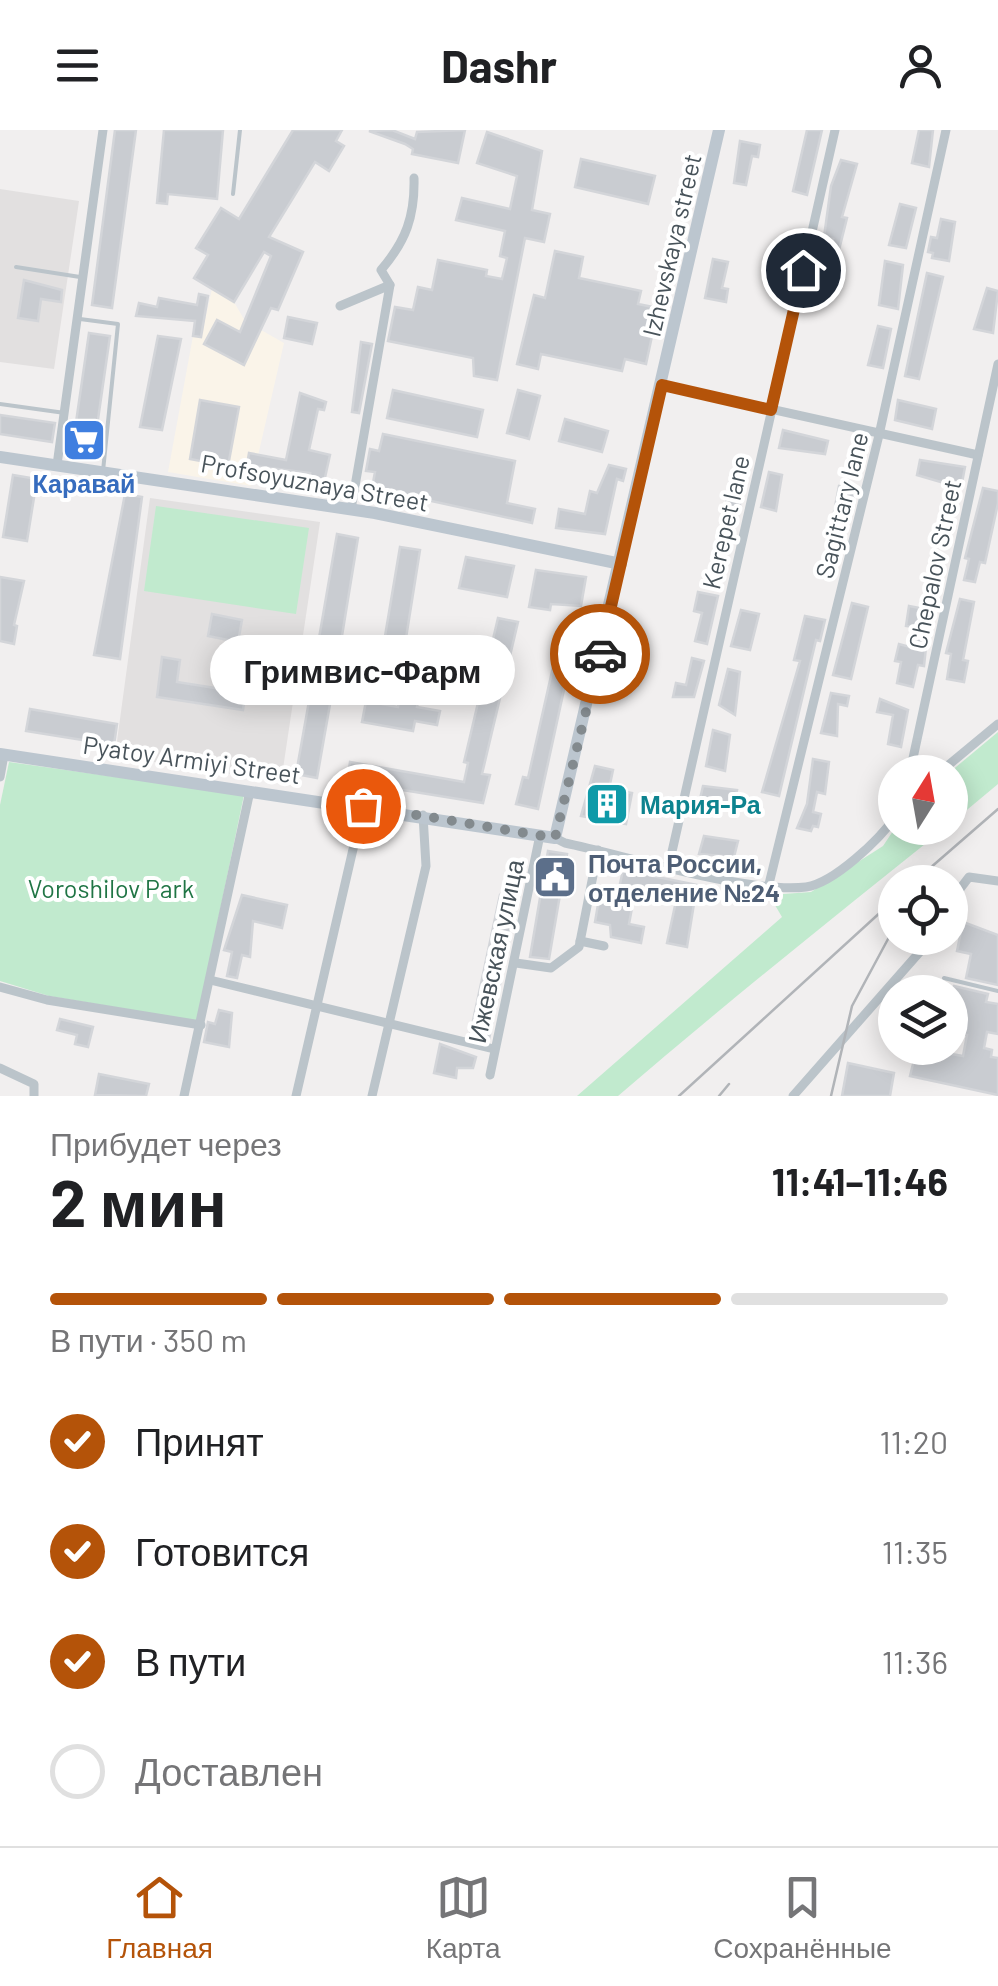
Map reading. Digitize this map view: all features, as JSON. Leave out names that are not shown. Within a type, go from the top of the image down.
[{"type":"main road","name":"Izhevskaya street","points":[[555,838],[719,130]]},
{"type":"main road","name":"Profsoyuznaya Street","points":[[0,457],[351,509],[621,564]]},
{"type":"main road","name":"Pyatoy Armiyi Street","points":[[2,755],[363,806],[555,838]]},
{"type":"street","points":[[57,465],[86,278],[103,130]]},
{"type":"street","name":"Kerepet lane","points":[[669,865],[835,130]]},
{"type":"street","name":"Sagittary lane","points":[[768,888],[879,435],[946,130]]},
{"type":"street","points":[[351,509],[390,285],[381,270],[398,250],[415,210],[414,178]]},
{"type":"street","points":[[340,306],[390,285]]},
{"type":"street","name":"Chepalov Street","points":[[914,755],[998,364]]},
{"type":"street","points":[[662,385],[978,456]]},
{"type":"street","points":[[961,755],[998,724]]},
{"type":"street","points":[[0,777],[2,755]]},
{"type":"street","points":[[184,1096],[250,790]]},
{"type":"street","points":[[296,1096],[363,806]]},
{"type":"street","points":[[372,1096],[426,866],[423,816]]},
{"type":"street","name":"Ижевская улица","points":[[490,1075],[540,835]]},
{"type":"street","points":[[555,838],[768,888],[811,887],[878,843]]},
{"type":"street","points":[[516,963],[551,968],[579,947],[598,850]]},
{"type":"street","points":[[968,878],[998,881]]},
{"type":"street","points":[[580,941],[604,946]]},
{"type":"street","points":[[793,1096],[917,955]]},
{"type":"street","points":[[210,980],[494,1049]]},
{"type":"street","points":[[0,986],[47,1000],[201,1025]]},
{"type":"street","points":[[0,1068],[34,1084],[34,1096]]},
{"type":"lane","points":[[233,194],[240,130]]},
{"type":"lane","points":[[16,267],[86,278]]},
{"type":"lane","points":[[80,318],[118,324],[103,471]]},
{"type":"lane","points":[[0,404],[65,413]]},
{"type":"lane","points":[[968,984],[998,991]]},
{"type":"shaded area","points":[[0,189],[79,201],[54,369],[0,362]]},
{"type":"shaded area","points":[[212,289],[234,302],[245,321],[284,343],[251,486],[168,472],[193,336],[201,337]]},
{"type":"shaded area","points":[[150,498],[320,522],[281,782],[115,756]]},
{"type":"green space","points":[[156,506],[309,528],[296,614],[144,591]]},
{"type":"green space","points":[[998,732],[998,784],[968,809],[968,757]]},
{"type":"green space","name":"Voroshilov Park","points":[[9,762],[244,795],[197,1021],[49,996],[0,981],[0,805]]},
{"type":"green space","points":[[924,845],[899,865],[878,865],[878,882],[618,1096],[577,1096],[782,917],[769,895],[811,892],[883,846]]},
{"type":"building","points":[[115,130],[136,130],[112,308],[92,305]]},
{"type":"building","points":[[164,130],[223,130],[217,199],[168,194],[167,204],[157,203]]},
{"type":"building","points":[[293,130],[342,130],[336,141],[344,146],[329,171],[315,162],[269,237],[303,252],[278,310],[271,308],[244,365],[204,344],[217,320],[240,332],[271,256],[264,252],[234,302],[194,278],[208,255],[196,248],[221,208],[239,219]]},
{"type":"building","points":[[392,130],[415,139],[417,132],[465,130],[458,163],[412,154],[413,149],[405,144],[369,131]]},
{"type":"building","points":[[807,130],[822,130],[807,195],[793,191]]},
{"type":"building","points":[[919,130],[933,130],[929,167],[912,163]]},
{"type":"building","points":[[487,132],[542,151],[532,210],[550,214],[544,242],[525,238],[497,380],[474,376],[473,358],[388,341],[395,307],[413,310],[418,287],[432,290],[438,260],[487,270],[486,276],[502,279],[507,258],[500,256],[505,231],[456,220],[462,198],[510,209],[517,176],[477,163]]},
{"type":"building","points":[[740,141],[760,145],[758,157],[752,156],[746,185],[734,183]]},
{"type":"building","points":[[581,159],[655,176],[648,204],[575,187]]},
{"type":"building","points":[[841,160],[857,164],[842,217],[847,218],[839,250],[830,249],[833,239],[824,237],[831,186]]},
{"type":"building","points":[[900,204],[916,208],[906,248],[889,245]]},
{"type":"building","points":[[941,219],[955,222],[949,261],[932,258],[933,253],[928,252],[931,237],[937,238]]},
{"type":"building","points":[[780,242],[794,245],[783,286],[772,284]]},
{"type":"building","points":[[555,251],[583,257],[579,278],[641,291],[638,304],[658,308],[646,364],[625,359],[622,371],[541,354],[538,369],[517,364],[534,295],[545,298]]},
{"type":"building","points":[[713,259],[728,262],[722,288],[728,289],[726,302],[705,298]]},
{"type":"building","points":[[885,261],[903,265],[898,309],[879,305]]},
{"type":"building","points":[[927,273],[943,277],[919,379],[905,376]]},
{"type":"building","points":[[24,280],[62,290],[61,302],[41,299],[38,321],[18,318]]},
{"type":"building","points":[[987,288],[998,291],[993,333],[974,329]]},
{"type":"building","points":[[199,294],[208,296],[201,337],[193,336],[195,321],[136,316],[139,303],[157,307],[159,298],[197,305]]},
{"type":"building","points":[[288,317],[317,323],[312,344],[284,338]]},
{"type":"building","points":[[878,326],[891,329],[883,368],[868,365]]},
{"type":"building","points":[[89,333],[110,336],[94,447],[73,443]]},
{"type":"building","points":[[158,336],[181,339],[162,430],[140,427]]},
{"type":"building","points":[[361,342],[372,344],[359,413],[352,412]]},
{"type":"building","points":[[393,390],[483,410],[477,437],[387,418]]},
{"type":"building","points":[[518,390],[540,396],[529,439],[507,433]]},
{"type":"building","points":[[300,393],[326,402],[324,410],[318,409],[309,450],[330,455],[324,482],[308,479],[310,473],[247,465],[249,453],[286,460]]},
{"type":"building","points":[[200,400],[239,407],[228,466],[190,459]]},
{"type":"building","points":[[898,400],[936,409],[932,429],[895,420]]},
{"type":"building","points":[[0,415],[55,423],[52,442],[0,434]]},
{"type":"building","points":[[565,419],[608,431],[602,452],[559,441]]},
{"type":"building","points":[[783,430],[828,441],[825,454],[779,448]]},
{"type":"building","points":[[383,434],[515,461],[507,503],[535,509],[532,523],[372,488],[375,472],[366,471],[370,449],[379,451]]},
{"type":"building","points":[[920,460],[965,467],[961,488],[917,475]]},
{"type":"building","points":[[609,465],[626,469],[623,481],[617,479],[605,534],[556,528],[559,509],[585,514],[590,491],[597,493]]},
{"type":"building","points":[[769,472],[782,475],[776,511],[761,507]]},
{"type":"building","points":[[13,475],[37,479],[27,541],[3,537]]},
{"type":"building","points":[[730,482],[745,485],[733,531],[721,528]]},
{"type":"building","points":[[839,486],[856,490],[837,562],[825,559]]},
{"type":"building","points":[[983,488],[998,491],[998,503],[985,563],[980,562],[975,582],[964,580],[969,559],[965,558]]},
{"type":"building","points":[[125,494],[142,497],[120,659],[94,655]]},
{"type":"building","points":[[337,534],[358,538],[340,648],[318,644]]},
{"type":"building","points":[[400,547],[420,550],[403,657],[382,654]]},
{"type":"building","points":[[466,557],[514,566],[507,597],[459,588]]},
{"type":"building","points":[[536,570],[586,577],[581,606],[551,604],[550,610],[529,607]]},
{"type":"building","points":[[0,577],[24,581],[14,644],[0,641]]},
{"type":"building","points":[[698,592],[718,596],[707,644],[695,641],[702,613],[694,611]]},
{"type":"building","points":[[960,599],[974,602],[963,660],[968,661],[964,682],[947,679],[951,654],[946,653]]},
{"type":"building","points":[[852,603],[868,607],[851,679],[833,675]]},
{"type":"building","points":[[909,606],[930,610],[924,666],[918,665],[913,687],[897,683],[901,662],[895,661],[899,644],[910,647],[914,627],[906,626]]},
{"type":"building","points":[[741,610],[759,614],[750,650],[731,646]]},
{"type":"building","points":[[212,614],[242,620],[238,642],[208,636]]},
{"type":"building","points":[[805,616],[825,620],[820,641],[816,640],[779,796],[762,792],[800,661],[794,660]]},
{"type":"building","points":[[498,618],[518,622],[482,774],[490,775],[483,803],[347,781],[350,762],[464,782],[468,763],[464,762]]},
{"type":"building","points":[[562,627],[577,630],[538,809],[516,804],[523,777],[528,778]]},
{"type":"building","points":[[630,641],[648,645],[638,685],[620,681]]},
{"type":"building","points":[[162,657],[180,660],[177,682],[228,690],[231,667],[249,670],[243,710],[157,697]]},
{"type":"building","points":[[692,658],[704,661],[694,697],[673,697],[676,683],[686,685]]},
{"type":"building","points":[[340,662],[369,668],[366,687],[336,681]]},
{"type":"building","points":[[728,669],[740,672],[735,715],[719,705]]},
{"type":"building","points":[[405,674],[423,677],[417,707],[440,711],[437,725],[415,721],[413,731],[362,722],[366,701],[398,707]]},
{"type":"building","points":[[311,690],[332,693],[317,778],[296,774]]},
{"type":"building","points":[[831,693],[849,696],[847,706],[838,704],[837,736],[821,733]]},
{"type":"building","points":[[880,699],[908,710],[901,747],[888,744],[893,715],[877,712]]},
{"type":"building","points":[[30,709],[117,724],[114,745],[26,731]]},
{"type":"building","points":[[713,730],[730,735],[725,771],[706,766]]},
{"type":"building","points":[[813,759],[829,762],[825,794],[817,792],[813,812],[821,814],[818,827],[813,826],[811,831],[797,828],[807,804]]},
{"type":"building","name":"Мария-Ра","points":[[595,766],[613,770],[609,789],[632,793],[626,824],[581,816]]},
{"type":"building","points":[[703,786],[737,790],[733,809],[700,799]]},
{"type":"building","points":[[704,836],[738,841],[734,857],[699,854]]},
{"type":"building","points":[[548,851],[567,854],[549,959],[530,957]]},
{"type":"building","points":[[623,870],[697,885],[687,947],[667,943],[676,901],[634,897],[629,924],[644,927],[641,943],[611,937],[610,925],[595,922],[600,893],[618,893]]},
{"type":"building","points":[[242,895],[287,905],[282,928],[253,921],[250,957],[242,955],[237,978],[227,976],[232,952],[224,950]]},
{"type":"building","points":[[500,895],[517,899],[489,1039],[470,1035]]},
{"type":"building","points":[[968,924],[998,935],[998,985],[968,978]]},
{"type":"building","points":[[968,989],[988,994],[986,1002],[998,1004],[998,1034],[987,1032],[984,1048],[992,1050],[991,1057],[998,1058],[998,1095],[910,1076],[913,1065],[968,1065]]},
{"type":"building","points":[[219,1010],[232,1013],[229,1047],[204,1042],[208,1022],[215,1024]]},
{"type":"building","points":[[60,1019],[93,1027],[88,1047],[75,1044],[77,1035],[57,1030]]},
{"type":"building","points":[[440,1044],[476,1057],[473,1068],[457,1068],[456,1078],[434,1073]]},
{"type":"building","points":[[848,1063],[894,1073],[890,1096],[842,1096]]},
{"type":"building","points":[[99,1074],[149,1084],[146,1096],[95,1095]]},
{"type":"railway","points":[[934,865],[998,809]]},
{"type":"railway","points":[[679,1096],[878,915]]},
{"type":"railway","points":[[831,1096],[852,1006],[879,955]]},
{"type":"railway","points":[[719,1096],[729,1084]]},
{"type":"way so far","points":[[363,806],[555,838],[600,654]]},
{"type":"place","name":"Каравай","points":[[84,440]]},
{"type":"place","name":"Мария-Ра","points":[[607,804]]},
{"type":"place","name":"Гримвис-Фарм","points":[[363,806]]},
{"type":"place","name":"Почта России, отделение №24","points":[[555,877]]},
{"type":"route","points":[[600,654],[662,385],[771,410],[803,270]]}]
